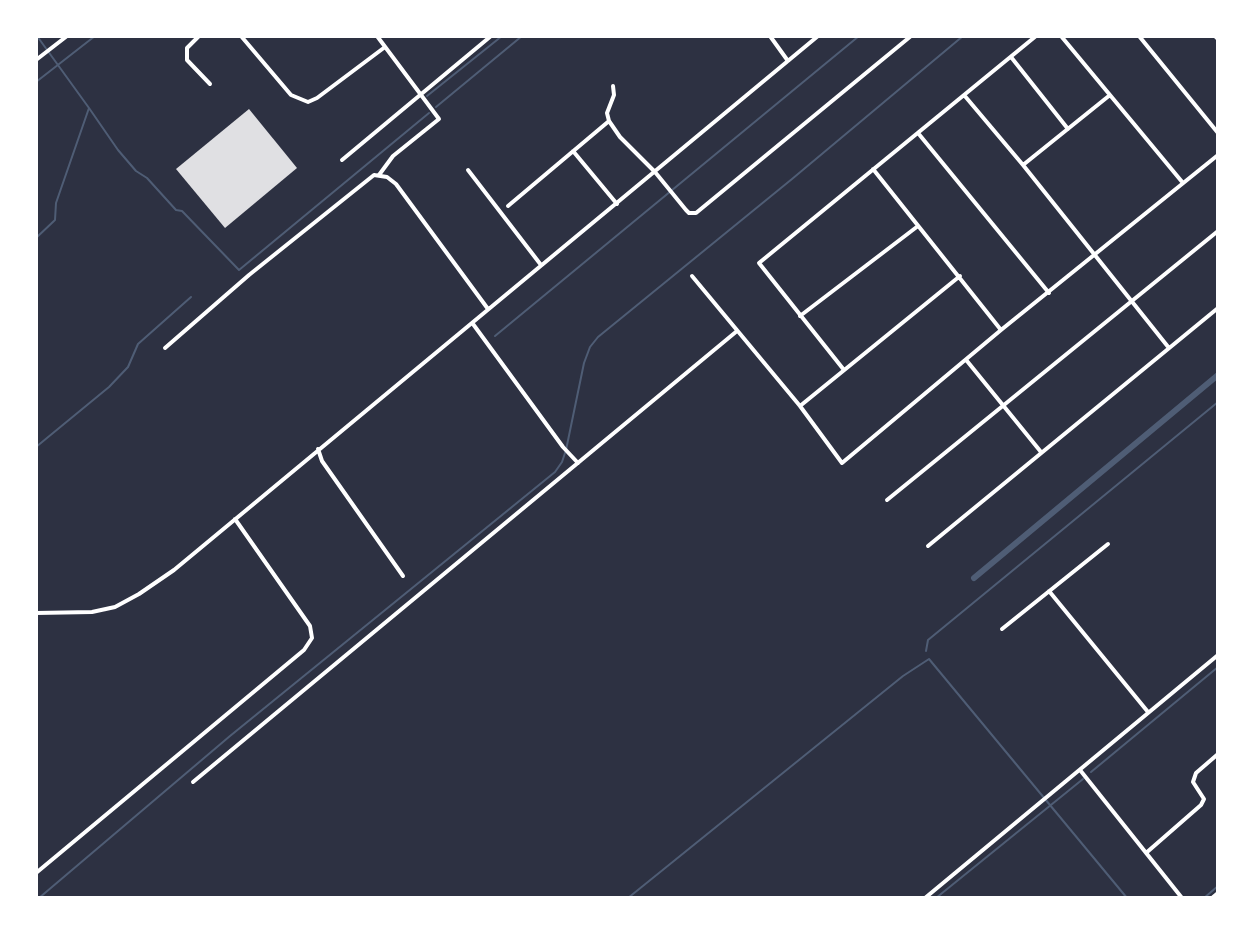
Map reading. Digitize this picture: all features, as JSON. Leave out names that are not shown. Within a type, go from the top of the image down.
[{"type":"street","points":[[36,60],[66,36]]},
{"type":"street","points":[[199,36],[187,48],[187,60],[210,84]]},
{"type":"street","points":[[241,36],[291,96],[308,102],[317,98],[385,47]]},
{"type":"street","points":[[164,348],[249,274],[368,179],[380,175],[393,156],[440,119],[377,36]]},
{"type":"street","points":[[342,160],[491,36]]},
{"type":"street","points":[[770,36],[788,61]]},
{"type":"street","points":[[36,613],[92,612],[115,607],[139,594],[174,570],[818,36]]},
{"type":"street","points":[[613,86],[614,95],[607,113],[609,121],[620,137],[655,172],[689,213],[696,213],[911,36]]},
{"type":"street","points":[[844,370],[758,263],[1036,36]]},
{"type":"street","points":[[1061,36],[1183,183]]},
{"type":"street","points":[[1139,36],[1218,133]]},
{"type":"street","points":[[1011,57],[1068,129]]},
{"type":"street","points":[[1023,165],[1110,94]]},
{"type":"street","points":[[964,95],[1096,255],[1169,348]]},
{"type":"street","points":[[508,206],[609,121]]},
{"type":"street","points":[[918,133],[1049,294]]},
{"type":"street","points":[[573,151],[617,204]]},
{"type":"street","points":[[692,276],[800,406],[842,463],[967,361],[1001,330],[1049,294],[1218,154]]},
{"type":"street","points":[[873,169],[960,276],[1001,330]]},
{"type":"street","points":[[468,170],[541,265]]},
{"type":"street","points":[[380,175],[396,184],[488,309]]},
{"type":"street","points":[[800,316],[918,226]]},
{"type":"street","points":[[887,500],[1218,231]]},
{"type":"street","points":[[800,406],[960,276]]},
{"type":"street","points":[[928,546],[1218,308]]},
{"type":"street","points":[[473,324],[563,447],[578,462]]},
{"type":"street","points":[[193,782],[737,331]]},
{"type":"street","points":[[967,361],[1041,452]]},
{"type":"street","points":[[318,449],[322,461],[403,576]]},
{"type":"street","points":[[36,873],[304,650],[312,638],[310,626],[235,519]]},
{"type":"street","points":[[1002,629],[1108,544]]},
{"type":"street","points":[[1050,591],[1148,712]]},
{"type":"street","points":[[925,898],[1218,655]]},
{"type":"street","points":[[1146,853],[1202,805],[1204,799],[1193,782],[1196,772],[1218,754]]},
{"type":"street","points":[[1080,770],[1182,898]]},
{"type":"street","points":[[1212,898],[1218,893]]},
{"type":"building","points":[[249,109],[297,168],[225,228],[176,169]]},
{"type":"waterway","points":[[36,238],[55,220],[56,203],[89,108],[37,36]]},
{"type":"waterway","points":[[36,82],[95,36]]},
{"type":"waterway","points":[[427,96],[502,36]]},
{"type":"waterway","points":[[436,107],[522,36]]},
{"type":"waterway","points":[[495,336],[859,36]]},
{"type":"waterway","points":[[39,898],[230,736],[555,472],[562,462],[566,450],[584,363],[590,347],[598,337],[792,179],[963,36]]},
{"type":"waterway","points":[[89,108],[118,150],[136,171],[147,178],[176,210],[182,211],[239,270],[429,113]]},
{"type":"waterway","points":[[36,447],[109,387],[128,367],[138,344],[191,297]]},
{"type":"waterway","points":[[974,578],[1218,375]]},
{"type":"waterway","points":[[926,651],[928,640],[1218,402]]},
{"type":"waterway","points":[[628,898],[903,676],[929,659],[1127,898]]},
{"type":"waterway","points":[[1091,772],[1218,667]]},
{"type":"waterway","points":[[936,898],[1083,779]]},
{"type":"waterway","points":[[1204,898],[1218,886]]}]
